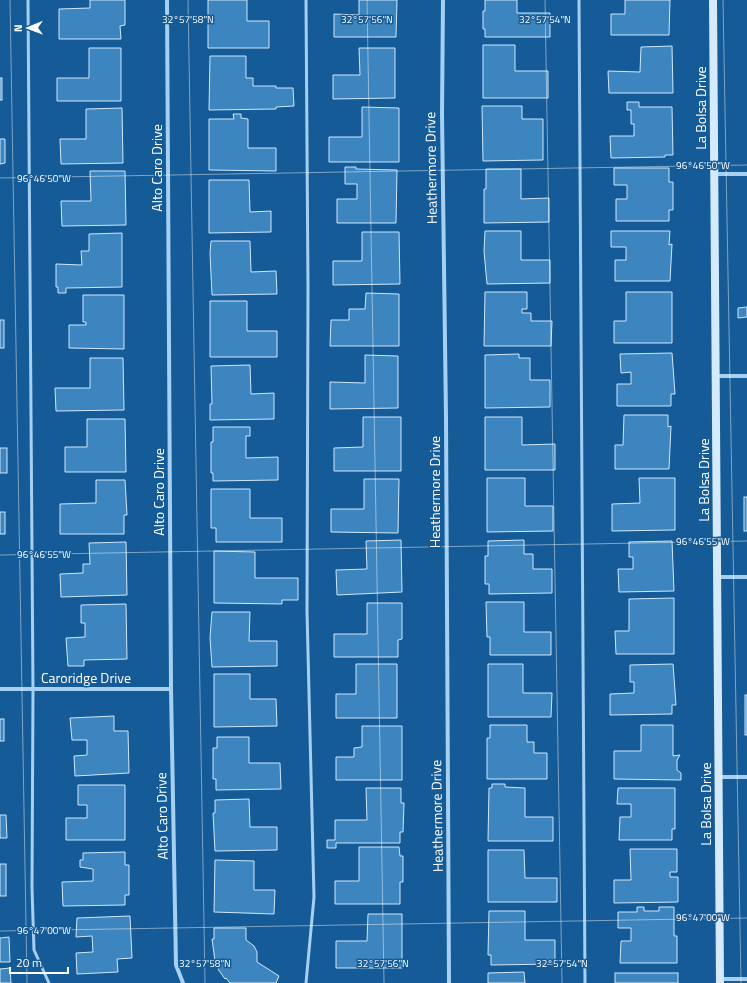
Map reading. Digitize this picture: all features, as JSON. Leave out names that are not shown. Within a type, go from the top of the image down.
[{"type":"street","name":"Alto Caro Drive","points":[[167,0],[172,689],[176,965],[183,983]]},
{"type":"street","name":"Heathermore Drive","points":[[443,0],[442,114],[446,417],[449,983]]},
{"type":"street","name":"La Bolsa Drive","points":[[713,0],[720,981]]},
{"type":"street","points":[[714,174],[747,174]]},
{"type":"street","points":[[716,376],[747,376]]},
{"type":"street","points":[[717,577],[747,577]]},
{"type":"street","name":"Caroridge Drive","points":[[0,689],[172,689]]},
{"type":"street","points":[[719,777],[747,777]]},
{"type":"street","points":[[720,981],[747,979]]},
{"type":"lane","points":[[28,0],[32,274],[32,888],[34,950],[49,983]]},
{"type":"lane","points":[[306,0],[308,288],[307,611],[314,897],[306,983]]},
{"type":"lane","points":[[579,0],[585,983]]},
{"type":"building","points":[[90,0],[125,0],[125,25],[120,26],[121,39],[59,39],[59,9],[90,8]]},
{"type":"building","points":[[208,0],[247,0],[247,21],[269,21],[269,48],[208,48]]},
{"type":"building","points":[[359,0],[397,0],[396,37],[334,37],[334,14],[359,15]]},
{"type":"building","points":[[485,0],[517,0],[517,13],[550,13],[550,37],[485,37],[485,29],[483,29],[483,11],[485,11]]},
{"type":"building","points":[[625,0],[670,0],[669,35],[611,35],[611,14],[625,14]]},
{"type":"building","points":[[483,45],[515,45],[515,71],[548,71],[548,98],[483,98]]},
{"type":"building","points":[[672,46],[673,93],[609,93],[608,71],[640,72],[641,47]]},
{"type":"building","points":[[89,48],[121,48],[121,101],[57,101],[57,78],[89,78]]},
{"type":"building","points":[[359,48],[395,48],[395,98],[333,99],[333,75],[360,75]]},
{"type":"building","points":[[210,56],[246,56],[246,78],[253,78],[253,86],[293,88],[294,106],[276,107],[276,109],[209,110]]},
{"type":"building","points":[[0,78],[2,78],[2,100],[0,100]]},
{"type":"building","points":[[627,102],[639,102],[639,107],[672,107],[673,155],[665,155],[665,157],[611,158],[610,136],[634,136],[634,124],[631,124],[631,110],[627,110]]},
{"type":"building","points":[[482,106],[522,106],[522,119],[543,119],[543,160],[483,161]]},
{"type":"building","points":[[362,107],[399,108],[399,162],[329,162],[329,137],[362,137]]},
{"type":"building","points":[[122,108],[123,163],[61,164],[60,139],[86,139],[86,109]]},
{"type":"building","points":[[233,114],[241,114],[241,118],[248,119],[248,148],[276,148],[276,171],[209,170],[209,119],[234,119]]},
{"type":"building","points":[[0,139],[5,139],[5,163],[0,164]]},
{"type":"building","points":[[345,167],[356,167],[356,169],[397,170],[396,223],[337,223],[337,199],[357,199],[357,184],[345,184]]},
{"type":"building","points":[[614,168],[669,168],[669,182],[673,182],[673,210],[669,210],[669,221],[616,221],[616,199],[627,199],[627,185],[614,185]]},
{"type":"building","points":[[486,169],[521,169],[521,199],[549,198],[549,222],[484,223],[484,189],[486,189]]},
{"type":"building","points":[[90,171],[125,171],[126,225],[62,226],[61,201],[91,201]]},
{"type":"building","points":[[209,180],[249,180],[250,212],[271,211],[271,232],[209,233]]},
{"type":"building","points":[[485,231],[521,231],[521,260],[550,260],[550,283],[487,284],[484,251]]},
{"type":"building","points":[[611,231],[670,231],[669,245],[672,244],[670,281],[615,281],[615,260],[626,260],[626,247],[611,247]]},
{"type":"building","points":[[362,232],[399,232],[400,284],[333,285],[333,261],[362,261]]},
{"type":"building","points":[[122,233],[122,287],[66,288],[66,293],[58,293],[58,287],[56,287],[56,264],[82,265],[81,251],[89,251],[89,234]]},
{"type":"building","points":[[211,241],[250,241],[251,272],[276,271],[277,294],[212,295],[210,253]]},
{"type":"building","points":[[485,292],[527,292],[527,309],[522,309],[522,313],[531,313],[531,321],[552,321],[551,346],[484,346]]},
{"type":"building","points":[[626,292],[672,292],[672,343],[614,343],[614,321],[626,321]]},
{"type":"building","points":[[366,293],[399,294],[399,346],[330,346],[331,320],[349,320],[349,309],[365,309]]},
{"type":"building","points":[[83,295],[124,295],[124,349],[69,348],[69,325],[86,325],[86,322],[83,322]]},
{"type":"building","points":[[210,301],[247,301],[247,331],[277,331],[277,357],[210,357]]},
{"type":"building","points":[[747,307],[747,317],[738,318],[738,308]]},
{"type":"building","points":[[0,320],[4,320],[4,348],[0,348]]},
{"type":"building","points":[[672,353],[675,394],[671,394],[671,406],[617,406],[617,384],[631,384],[631,372],[621,373],[620,354]]},
{"type":"building","points":[[519,354],[519,358],[530,358],[530,380],[550,380],[550,407],[485,408],[485,355]]},
{"type":"building","points":[[365,355],[398,356],[398,408],[330,409],[330,382],[365,383]]},
{"type":"building","points":[[90,358],[123,358],[124,410],[56,411],[55,388],[90,388]]},
{"type":"building","points":[[250,365],[251,394],[274,393],[274,419],[210,420],[210,404],[212,404],[211,366]]},
{"type":"building","points":[[624,415],[668,415],[668,427],[671,426],[669,469],[615,469],[615,445],[623,445]]},
{"type":"building","points":[[363,417],[401,417],[401,471],[334,471],[334,448],[363,447]]},
{"type":"building","points":[[485,417],[522,417],[522,445],[555,444],[555,470],[485,470]]},
{"type":"building","points":[[87,419],[125,419],[126,472],[65,472],[65,447],[87,447]]},
{"type":"building","points":[[213,427],[250,427],[250,436],[246,436],[246,458],[278,457],[278,480],[213,481],[213,473],[211,473],[211,442],[213,442]]},
{"type":"building","points":[[0,448],[7,448],[7,473],[0,473]]},
{"type":"building","points":[[487,478],[525,478],[525,506],[553,506],[553,531],[487,532]]},
{"type":"building","points":[[639,478],[675,478],[675,530],[612,531],[612,504],[640,503]]},
{"type":"building","points":[[364,479],[399,479],[398,533],[331,532],[331,509],[364,509]]},
{"type":"building","points":[[96,480],[125,480],[127,515],[124,515],[124,534],[60,534],[60,504],[96,503]]},
{"type":"building","points":[[211,489],[250,489],[250,518],[282,518],[282,542],[216,542],[216,528],[211,528]]},
{"type":"building","points":[[744,497],[747,497],[747,531],[744,531]]},
{"type":"building","points":[[0,512],[5,512],[5,534],[0,534]]},
{"type":"building","points":[[401,540],[402,592],[337,595],[336,570],[367,569],[366,541]]},
{"type":"building","points":[[524,540],[524,554],[533,554],[533,569],[552,569],[552,593],[489,594],[489,584],[485,584],[485,556],[488,556],[488,541]]},
{"type":"building","points":[[672,541],[674,591],[619,592],[618,569],[633,569],[633,557],[629,557],[629,542]]},
{"type":"building","points":[[126,542],[127,595],[61,597],[60,574],[83,573],[83,564],[90,564],[89,543]]},
{"type":"building","points":[[214,551],[255,552],[255,578],[298,578],[298,600],[282,600],[282,604],[214,603]]},
{"type":"building","points":[[674,598],[674,654],[616,654],[615,631],[629,631],[629,599]]},
{"type":"building","points":[[486,602],[524,602],[524,632],[551,632],[551,655],[490,655],[490,637],[487,637]]},
{"type":"building","points":[[367,603],[402,603],[402,639],[398,640],[398,657],[334,657],[334,634],[367,634]]},
{"type":"building","points":[[126,604],[127,659],[84,660],[84,666],[68,666],[66,638],[85,637],[85,623],[81,623],[81,605]]},
{"type":"building","points":[[212,612],[250,612],[249,641],[277,641],[277,666],[212,667],[210,638]]},
{"type":"building","points":[[356,664],[397,664],[397,718],[336,718],[336,694],[356,694]]},
{"type":"building","points":[[488,664],[523,664],[523,693],[552,693],[551,717],[488,717]]},
{"type":"building","points":[[673,664],[676,705],[672,705],[672,714],[610,715],[610,694],[634,693],[634,682],[630,682],[630,665]]},
{"type":"building","points":[[214,674],[250,674],[250,699],[276,699],[277,726],[214,727]]},
{"type":"building","points":[[745,695],[747,695],[747,735],[745,735]]},
{"type":"building","points":[[114,716],[114,731],[128,731],[129,773],[75,776],[74,756],[87,755],[87,740],[72,740],[70,718]]},
{"type":"building","points":[[0,719],[4,719],[4,741],[0,741]]},
{"type":"building","points":[[490,725],[527,725],[527,742],[534,742],[534,753],[547,753],[547,779],[487,779],[487,738],[490,738]]},
{"type":"building","points":[[641,725],[673,725],[673,756],[680,755],[677,760],[677,770],[681,773],[681,780],[614,779],[614,751],[641,751]]},
{"type":"building","points":[[362,726],[402,726],[402,780],[336,780],[336,757],[354,757],[354,748],[362,747]]},
{"type":"building","points":[[217,737],[249,737],[249,763],[280,763],[281,789],[216,790],[216,779],[213,779],[213,748],[217,748]]},
{"type":"building","points":[[492,784],[505,784],[505,787],[525,788],[525,817],[553,817],[553,841],[488,841],[489,788],[492,788]]},
{"type":"building","points":[[78,785],[125,785],[125,840],[66,840],[66,818],[87,818],[87,805],[78,805]]},
{"type":"building","points":[[366,788],[401,788],[401,803],[404,803],[403,832],[400,832],[400,843],[336,843],[336,848],[327,848],[327,840],[335,840],[335,820],[367,820]]},
{"type":"building","points":[[618,788],[675,788],[675,829],[672,829],[672,840],[619,840],[620,817],[631,817],[631,804],[617,804]]},
{"type":"building","points":[[249,799],[250,827],[277,827],[277,850],[215,851],[213,813],[215,813],[215,800]]},
{"type":"building","points":[[0,815],[6,815],[7,838],[0,838]]},
{"type":"building","points":[[359,847],[399,847],[400,856],[403,856],[403,882],[400,882],[400,904],[335,904],[335,881],[359,881]]},
{"type":"building","points":[[630,849],[677,849],[677,872],[670,872],[670,877],[678,877],[678,902],[614,903],[614,880],[631,880]]},
{"type":"building","points":[[488,850],[524,850],[525,878],[557,878],[557,902],[488,902]]},
{"type":"building","points":[[125,852],[125,865],[129,865],[129,895],[125,895],[125,905],[63,906],[62,882],[93,881],[93,869],[80,867],[80,860],[83,860],[83,853]]},
{"type":"building","points":[[215,860],[254,861],[254,890],[275,890],[274,914],[214,912]]},
{"type":"building","points":[[0,864],[6,864],[6,896],[0,896]]},
{"type":"building","points":[[637,907],[644,907],[644,911],[659,911],[659,907],[674,907],[674,936],[677,936],[677,963],[620,963],[621,941],[631,941],[631,928],[618,928],[618,912],[637,912]]},
{"type":"building","points":[[489,911],[525,911],[525,940],[555,940],[555,964],[491,965],[491,955],[488,955]]},
{"type":"building","points":[[368,914],[402,914],[402,968],[336,968],[336,941],[367,941]]},
{"type":"building","points":[[130,916],[132,958],[117,959],[118,972],[77,974],[76,953],[93,952],[92,936],[76,937],[77,918]]},
{"type":"building","points":[[214,928],[246,928],[246,940],[254,946],[257,952],[257,962],[279,976],[276,983],[230,983],[226,978],[225,979],[218,969],[220,967],[215,961],[212,939],[214,939]]},
{"type":"building","points":[[9,937],[10,962],[0,962],[0,938]]},
{"type":"building","points":[[10,968],[11,983],[0,983],[0,969]]},
{"type":"building","points":[[524,972],[525,983],[488,983],[488,973]]},
{"type":"building","points":[[615,973],[678,973],[678,983],[615,983]]}]
